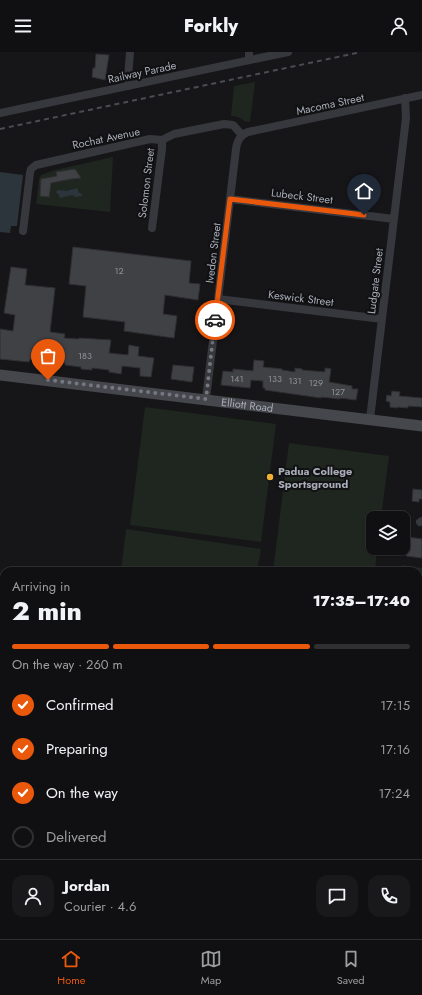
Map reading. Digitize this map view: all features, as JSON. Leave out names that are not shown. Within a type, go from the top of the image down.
[{"type":"street","points":[[129,86],[128,78],[130,52]]},
{"type":"street","name":"Railway Parade","points":[[0,113],[129,86],[249,56],[288,52]]},
{"type":"street","name":"Macoma Street","points":[[242,135],[248,132],[422,95]]},
{"type":"street","name":"Ludgate Street","points":[[370,419],[406,118],[405,98]]},
{"type":"street","name":"Rochat Avenue","points":[[23,230],[30,171],[34,166],[150,139],[162,140],[174,134],[227,123],[234,126],[242,135]]},
{"type":"street","name":"Ivedon Street","points":[[206,399],[236,146],[242,135]]},
{"type":"street","name":"Solomon Street","points":[[152,228],[162,140]]},
{"type":"street","name":"Lubeck Street","points":[[230,199],[394,219]]},
{"type":"street","name":"Keswick Street","points":[[218,299],[382,319]]},
{"type":"street","name":"Elliott Road","points":[[0,375],[422,426]]},
{"type":"shaded area","points":[[255,82],[250,122],[231,116],[234,86]]},
{"type":"shaded area","points":[[113,157],[110,212],[36,204],[39,179],[41,175],[55,170]]},
{"type":"shaded area","points":[[0,172],[23,175],[17,226],[11,226],[10,233],[0,232]]},
{"type":"shaded area","points":[[77,188],[82,196],[76,197],[72,195],[60,198],[56,192],[58,190],[67,191]]},
{"type":"shaded area","points":[[145,407],[276,424],[261,542],[130,525]]},
{"type":"shaded area","points":[[289,443],[389,456],[382,511],[366,511],[366,555],[376,555],[375,567],[274,567]]},
{"type":"shaded area","points":[[126,529],[261,549],[258,567],[121,567]]},
{"type":"shaded area","points":[[402,565],[415,567],[402,567]]},
{"type":"building","points":[[96,54],[109,55],[105,80],[92,77],[93,68],[95,68]]},
{"type":"building","points":[[75,169],[81,178],[51,183],[49,197],[40,196],[41,179],[57,176],[56,172]]},
{"type":"building","points":[[73,247],[191,261],[189,283],[200,284],[198,300],[165,295],[163,314],[177,316],[174,338],[124,331],[125,322],[83,317],[86,286],[69,284]]},
{"type":"building","points":[[11,267],[27,269],[25,285],[55,288],[50,332],[65,334],[64,338],[111,340],[109,353],[128,355],[129,345],[139,347],[138,356],[154,358],[151,377],[140,376],[140,368],[122,366],[121,374],[109,372],[109,370],[92,368],[92,370],[81,369],[81,367],[65,365],[65,363],[30,359],[29,362],[0,359],[0,329],[13,331],[15,315],[4,313]]},
{"type":"building","points":[[254,360],[264,361],[263,367],[295,372],[295,368],[325,372],[325,368],[331,369],[329,382],[352,386],[352,389],[358,389],[356,400],[321,398],[265,390],[265,388],[263,388],[263,381],[251,380],[250,388],[221,385],[223,371],[233,372],[233,369],[253,371]]},
{"type":"building","points":[[173,365],[194,367],[192,382],[171,379]]},
{"type":"building","points":[[392,391],[400,392],[399,396],[422,398],[422,407],[390,407],[390,402],[386,401],[387,395],[391,396]]},
{"type":"building","points":[[413,489],[422,490],[422,499],[419,499],[419,502],[412,501]]},
{"type":"building","points":[[410,537],[422,539],[422,558],[406,556],[410,555]]},
{"type":"railway","points":[[0,129],[361,52]]},
{"type":"way so far","points":[[48,380],[206,399],[215,320]]},
{"type":"place","name":"Padua College Sportsground","points":[[270,477]]},
{"type":"route","points":[[215,320],[230,199],[364,215]]}]
